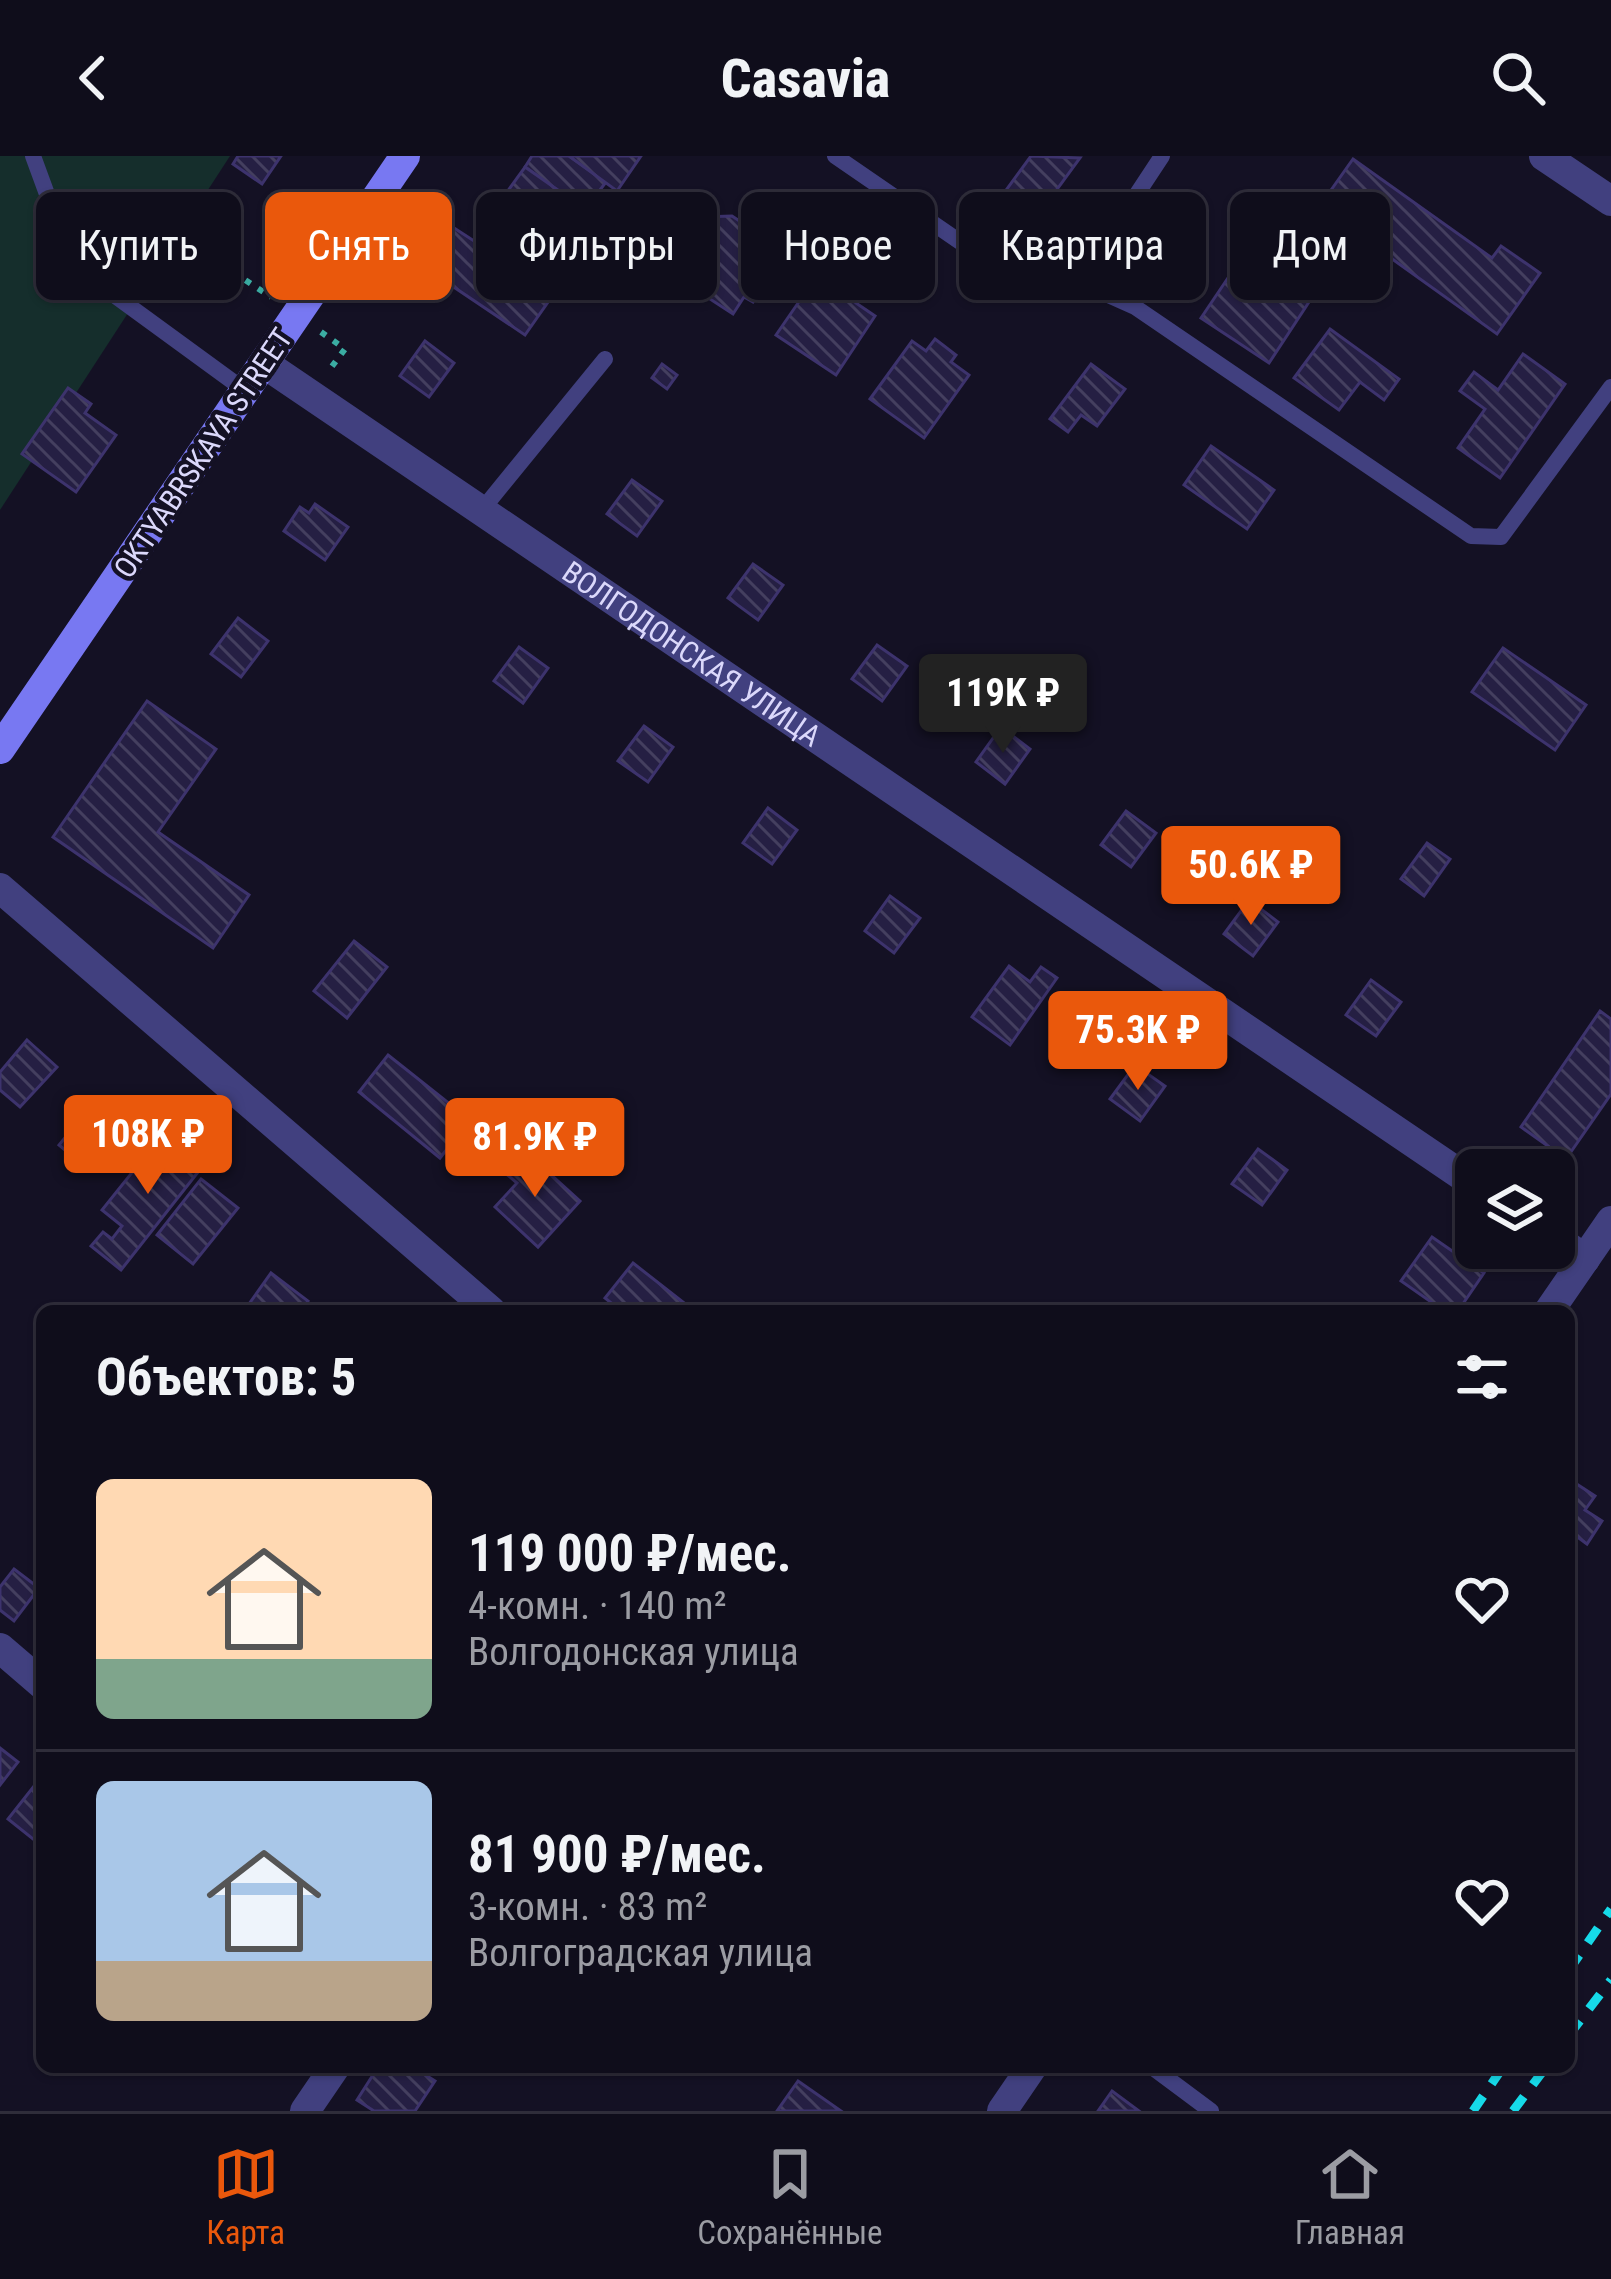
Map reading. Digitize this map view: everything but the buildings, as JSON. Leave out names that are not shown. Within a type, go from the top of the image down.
[{"type":"main road","name":"OKTYABRSKAYA STREET","points":[[0,748],[405,156]]},
{"type":"street","points":[[1544,156],[1611,201]]},
{"type":"street","name":"ВОЛГОДОНСКАЯ УЛИЦА","points":[[265,364],[1455,1170]]},
{"type":"street","points":[[0,888],[484,1305]]},
{"type":"street","points":[[1553,1305],[1611,1221]]},
{"type":"street","points":[[1575,1252],[1585,1258]]},
{"type":"street","points":[[0,1648],[36,1679]]},
{"type":"street","points":[[305,2111],[331,2073]]},
{"type":"street","points":[[1002,2111],[1028,2073]]},
{"type":"lane","points":[[33,156],[73,265],[247,392]]},
{"type":"lane","points":[[835,156],[959,241]]},
{"type":"lane","points":[[1138,192],[1162,156]]},
{"type":"lane","points":[[1120,300],[1471,536],[1501,537],[1611,387]]},
{"type":"lane","points":[[481,511],[605,359]]},
{"type":"lane","points":[[1159,2073],[1210,2111]]},
{"type":"green space","points":[[0,156],[230,156],[207,192],[36,192],[36,300],[136,300],[0,510]]},
{"type":"railway","points":[[1575,1961],[1611,1909]]},
{"type":"railway","points":[[1575,2027],[1611,1980]]},
{"type":"railway","points":[[1473,2111],[1499,2073]]},
{"type":"railway","points":[[1513,2111],[1542,2073]]}]
